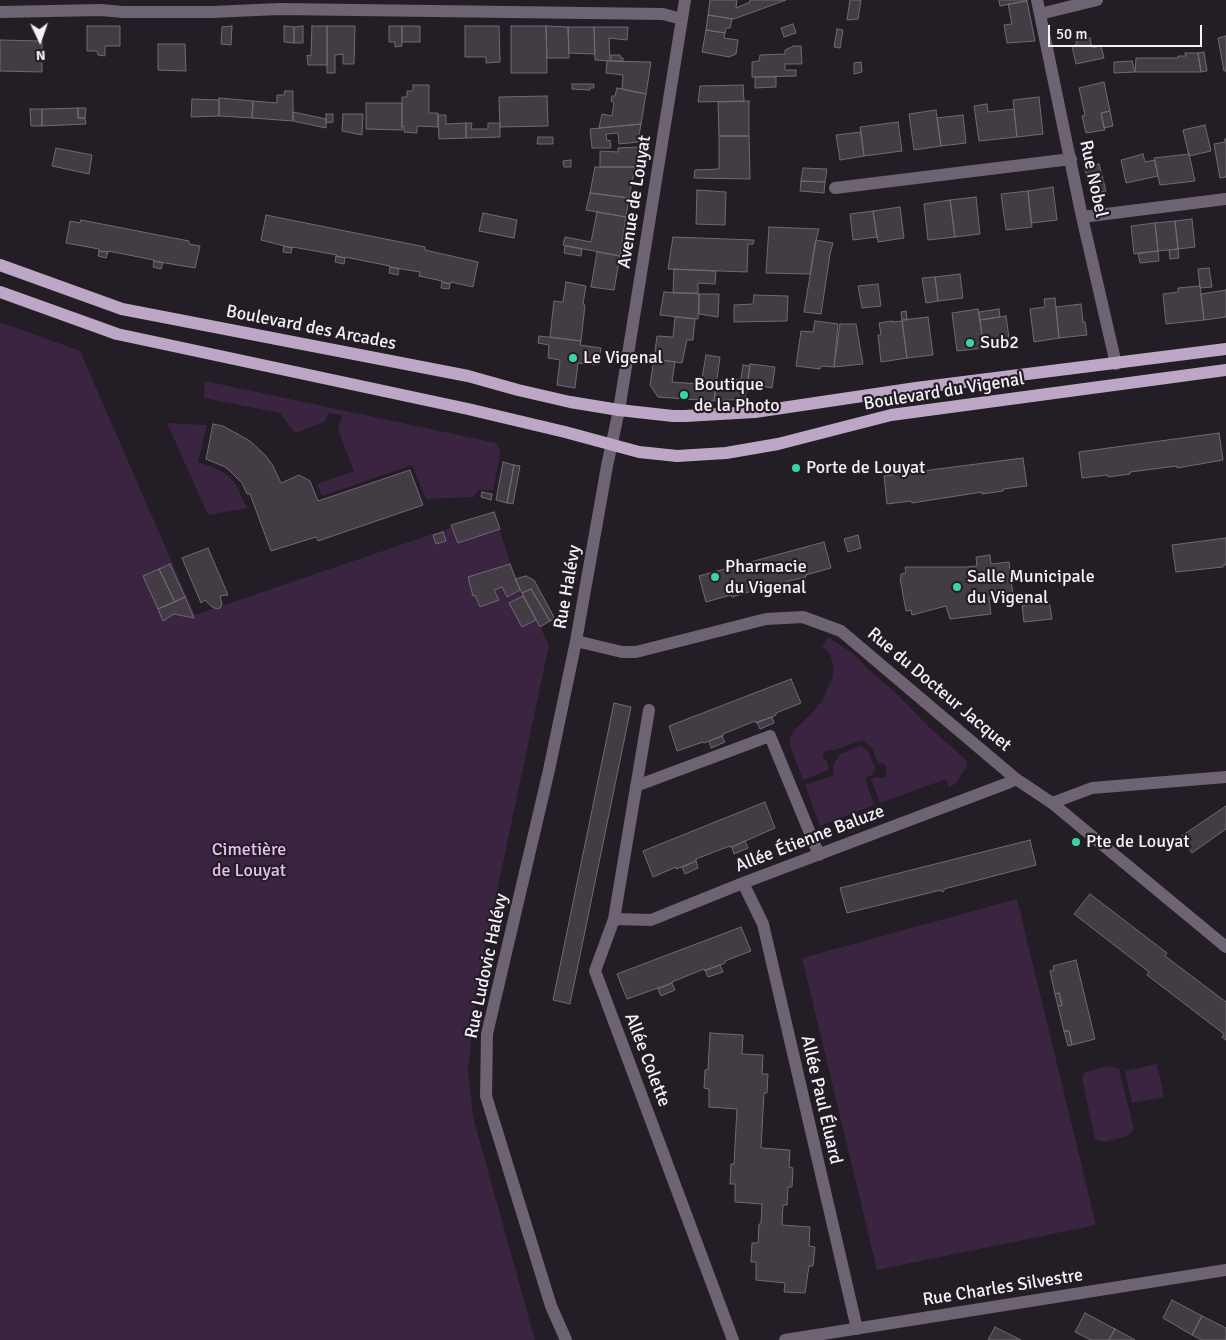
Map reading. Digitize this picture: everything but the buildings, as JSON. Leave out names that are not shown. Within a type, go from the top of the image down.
[{"type":"main road","name":"Boulevard des Arcades","points":[[0,265],[122,309],[468,376],[561,400],[620,410]]},
{"type":"main road","points":[[0,292],[117,334],[468,409],[611,444]]},
{"type":"main road","name":"Boulevard du Vigenal","points":[[620,410],[686,416],[755,412],[916,388],[1226,349]]},
{"type":"main road","name":"Boulevard du Vigenal","points":[[611,444],[640,452],[676,456],[726,453],[778,444],[891,415],[1226,370]]},
{"type":"street","name":"Avenue de Louyat","points":[[620,410],[685,0]]},
{"type":"street","name":"Rue Nobel","points":[[1037,0],[1082,217],[1116,364]]},
{"type":"street","points":[[1040,14],[1097,0]]},
{"type":"street","points":[[0,12],[101,5],[133,12],[212,12],[279,5],[664,14],[682,19]]},
{"type":"street","points":[[835,188],[1071,159]]},
{"type":"street","points":[[1082,217],[1226,199]]},
{"type":"street","name":"Rue Halévy","points":[[549,770],[576,642],[611,444],[620,410]]},
{"type":"street","name":"Rue du Docteur Jacquet","points":[[576,642],[622,652],[636,652],[766,619],[804,617],[841,631],[1016,779],[1052,803],[1226,947]]},
{"type":"street","name":"Allée Colette","points":[[649,710],[614,919],[595,971],[733,1340]]},
{"type":"street","points":[[636,786],[770,736],[819,854]]},
{"type":"street","name":"Rue Ludovic Halévy","points":[[549,770],[487,1034],[486,1096],[551,1306],[566,1340]]},
{"type":"street","points":[[1052,803],[1092,788],[1226,777]]},
{"type":"street","name":"Allée Étienne Baluze","points":[[614,919],[651,920],[1016,779]]},
{"type":"street","name":"Allée Paul Éluard","points":[[743,883],[763,924],[857,1329]]},
{"type":"street","name":"Rue Charles Silvestre","points":[[785,1340],[1226,1270]]},
{"type":"green space","name":"Cimetière de Louyat","points":[[0,322],[80,351],[195,615],[494,513],[515,577],[549,645],[478,981],[468,1069],[473,1117],[535,1340],[0,1340]]},
{"type":"green space","points":[[205,381],[496,443],[501,451],[493,490],[478,490],[474,497],[426,499],[412,465],[322,496],[317,484],[354,471],[338,430],[342,415],[329,413],[324,422],[295,433],[280,413],[204,398]]},
{"type":"green space","points":[[167,423],[207,425],[198,462],[226,474],[235,483],[247,508],[208,515]]},
{"type":"green space","points":[[828,637],[851,652],[967,761],[966,768],[956,783],[949,788],[946,779],[880,803],[871,779],[876,777],[884,778],[886,766],[883,763],[878,764],[872,748],[862,740],[835,750],[826,750],[823,758],[828,763],[828,770],[803,780],[790,745],[790,737],[794,730],[823,700],[832,680],[834,670],[832,660],[829,653],[822,646]]},
{"type":"green space","points":[[860,746],[867,749],[876,769],[872,775],[865,778],[874,805],[820,826],[805,785],[834,775],[833,766],[839,755]]},
{"type":"green space","points":[[1017,899],[1096,1225],[877,1270],[802,958]]},
{"type":"green space","points":[[1157,1064],[1164,1097],[1132,1103],[1125,1071]]},
{"type":"green space","points":[[1109,1066],[1119,1069],[1134,1129],[1128,1136],[1104,1142],[1095,1139],[1082,1078],[1085,1072]]},
{"type":"place","name":"Sub2","points":[[970,343]]},
{"type":"place","name":"Le Vigenal","points":[[573,358]]},
{"type":"place","name":"Boutique de la Photo","points":[[684,395]]},
{"type":"place","name":"Porte de Louyat","points":[[796,468]]},
{"type":"place","name":"Pharmacie du Vigenal","points":[[715,577]]},
{"type":"place","name":"Salle Municipale du Vigenal","points":[[957,587]]},
{"type":"place","name":"Pte de Louyat","points":[[1076,842]]}]
